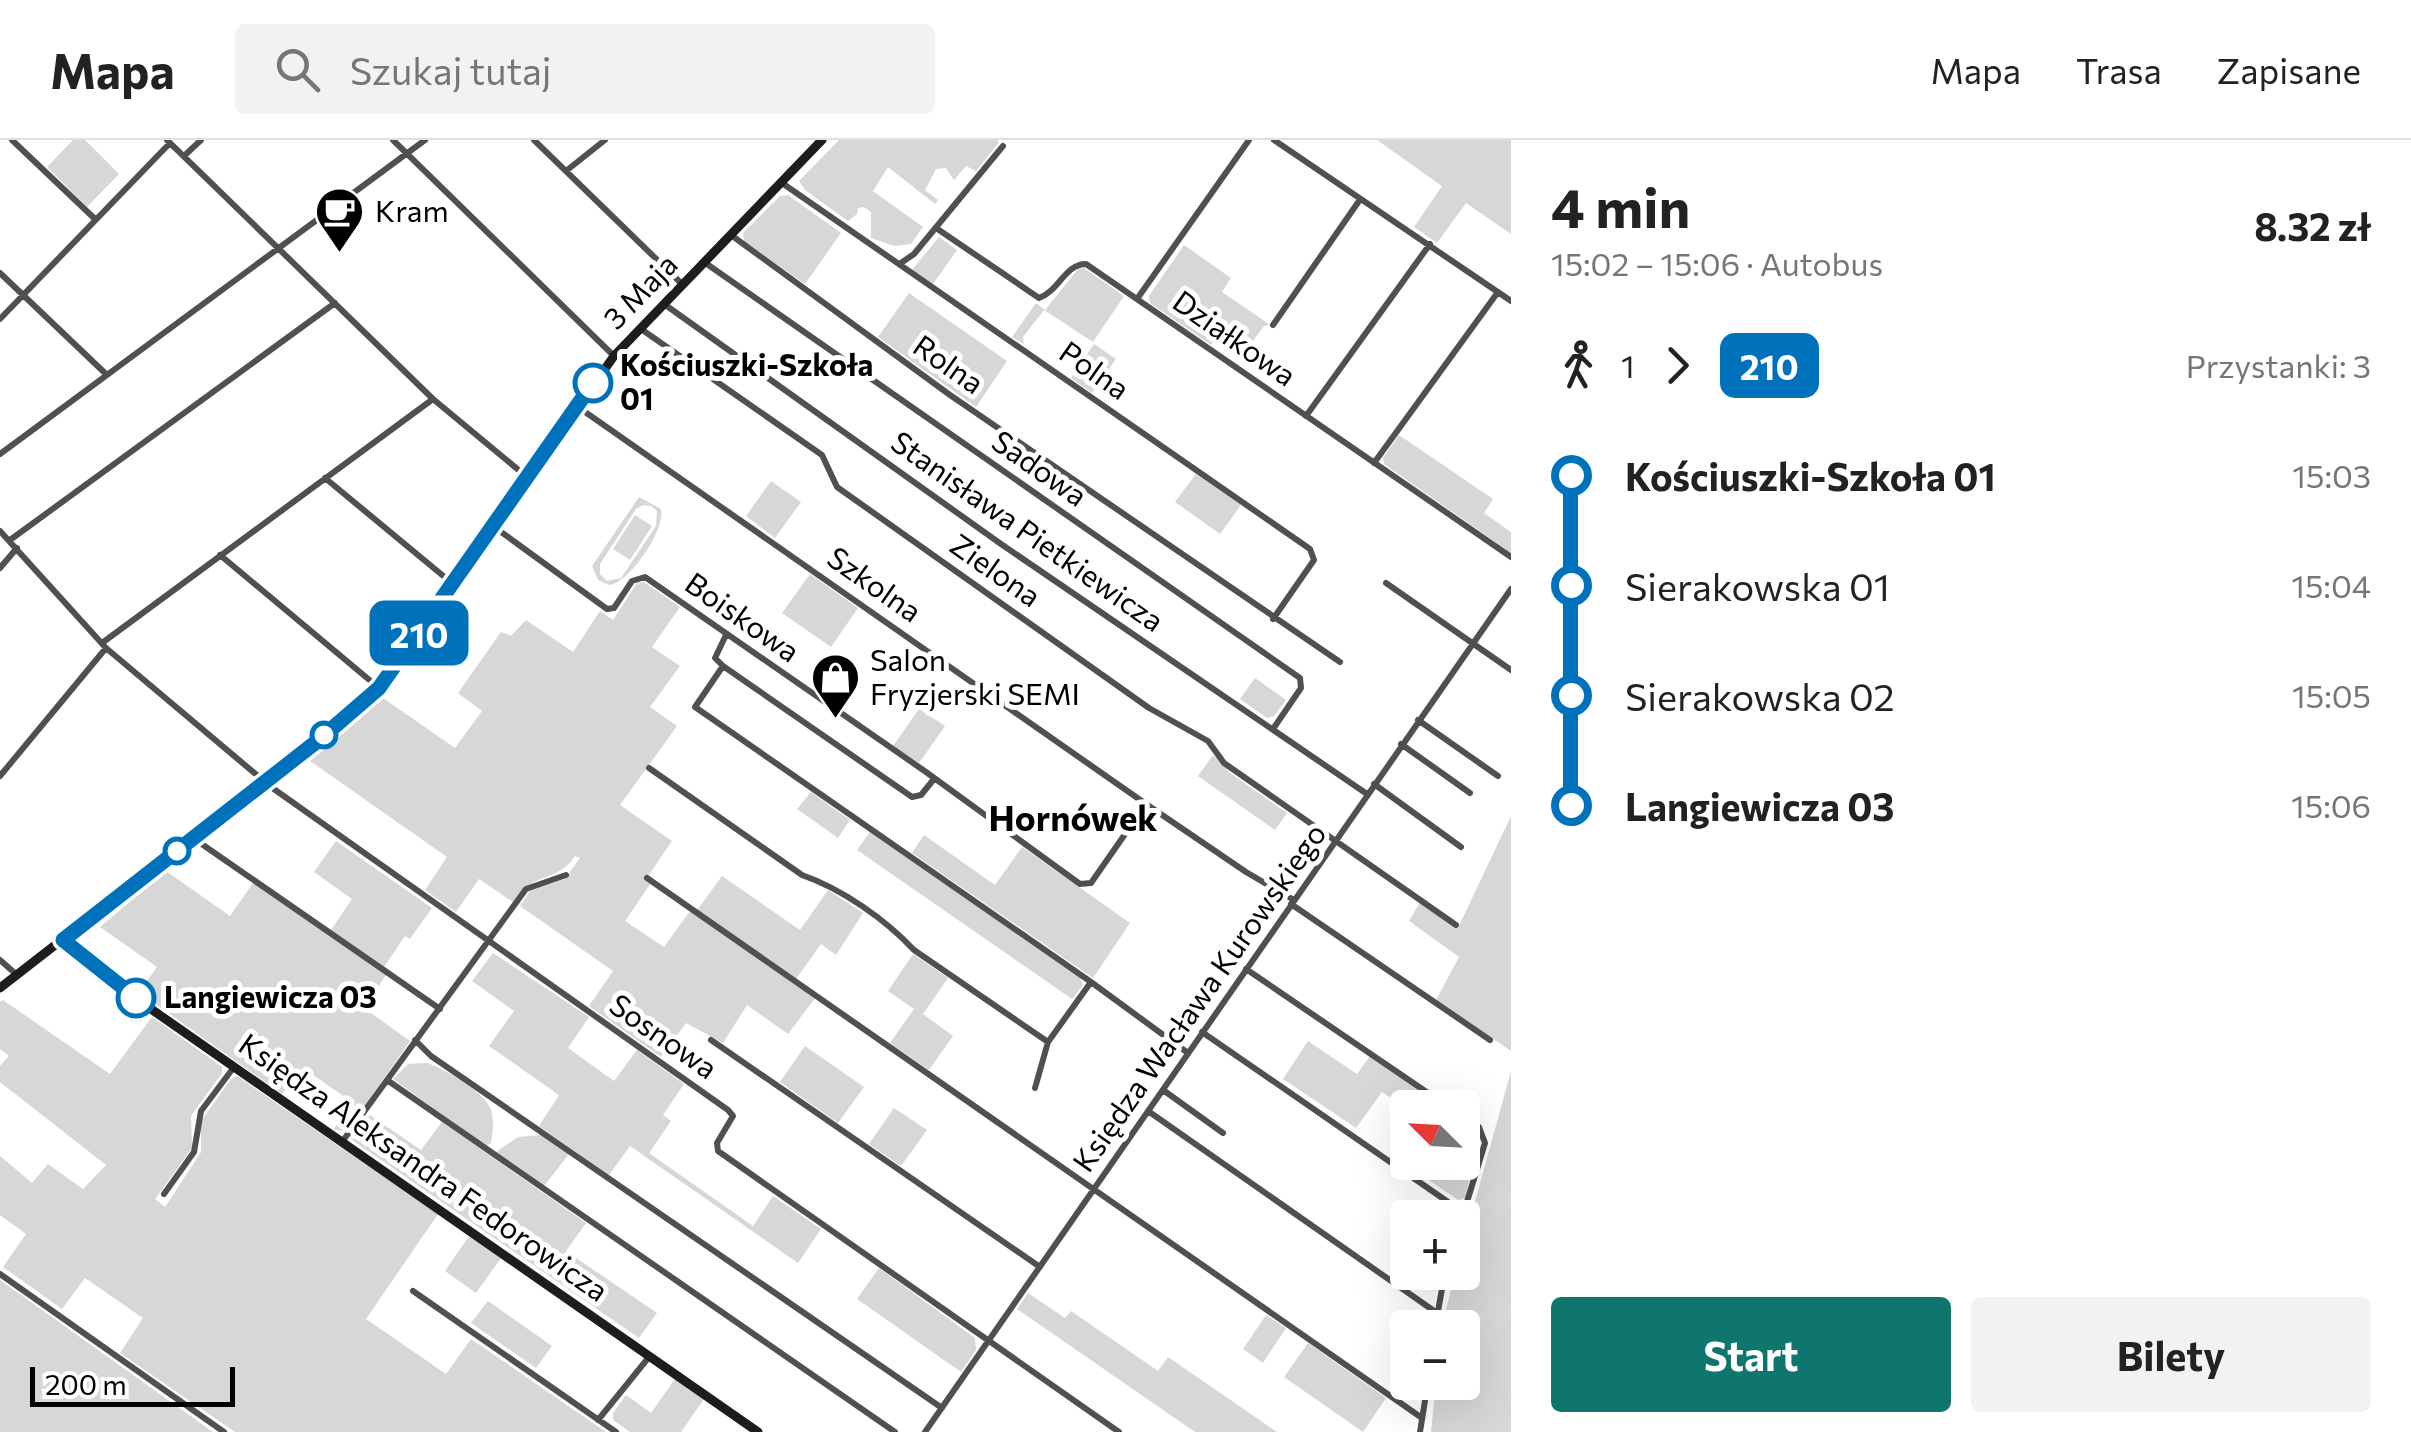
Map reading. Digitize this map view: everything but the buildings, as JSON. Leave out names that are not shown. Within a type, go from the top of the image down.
[{"type":"street","points":[[12,140],[94,220]]},
{"type":"street","points":[[184,156],[201,140]]},
{"type":"street","points":[[393,140],[614,356]]},
{"type":"street","points":[[0,454],[425,140]]},
{"type":"street","points":[[534,140],[683,284]]},
{"type":"street","points":[[566,171],[605,140]]},
{"type":"street","name":"3 Maja","points":[[0,988],[379,688],[614,356],[822,140]]},
{"type":"street","points":[[1138,299],[1249,140]]},
{"type":"street","points":[[1274,140],[1511,301]]},
{"type":"street","points":[[0,319],[168,141],[433,399],[527,477]]},
{"type":"street","points":[[901,263],[914,254],[1003,146]]},
{"type":"street","name":"Polna","points":[[782,183],[1310,549],[1314,560],[1273,619]]},
{"type":"street","points":[[1273,325],[1360,201]]},
{"type":"street","name":"Działkowa","points":[[936,228],[1033,297],[1048,295],[1082,262],[1511,557]]},
{"type":"street","name":"Rolna","points":[[731,235],[934,384],[1340,662]]},
{"type":"street","points":[[1306,416],[1430,244]]},
{"type":"street","name":"Sadowa","points":[[704,262],[1300,678],[1301,688],[1273,728]]},
{"type":"street","points":[[0,273],[107,376]]},
{"type":"street","points":[[1374,462],[1498,292]]},
{"type":"street","points":[[10,540],[335,303]]},
{"type":"street","name":"Stanisława Pietkiewicza","points":[[664,304],[1000,544],[1367,794]]},
{"type":"street","name":"Zielona","points":[[640,328],[822,455],[837,487],[1149,708],[1208,742],[1224,763],[1456,924]]},
{"type":"street","points":[[0,776],[104,645],[220,554],[433,399]]},
{"type":"street","name":"Szkolna","points":[[577,406],[1490,1040]]},
{"type":"street","points":[[325,478],[453,584]]},
{"type":"street","name":"Boiskowa","points":[[493,526],[607,609],[614,608],[632,581],[645,577],[1080,884],[1092,883],[1146,804]]},
{"type":"street","name":"Sosnowa","points":[[0,531],[104,645],[264,782],[728,1110],[732,1122],[717,1143],[718,1151],[988,1341]]},
{"type":"street","points":[[0,568],[17,548]]},
{"type":"street","points":[[220,554],[379,688]]},
{"type":"street","points":[[1386,584],[1511,670]]},
{"type":"street","name":"Księdza Wacława Kurowskiego","points":[[925,1432],[1511,589]]},
{"type":"street","points":[[726,635],[715,658],[723,666],[912,797],[920,796],[934,778]]},
{"type":"street","points":[[723,666],[695,706],[1188,1053]]},
{"type":"street","points":[[1418,720],[1498,776]]},
{"type":"street","points":[[1402,744],[1470,793]]},
{"type":"street","points":[[650,768],[802,875],[821,880],[899,933],[914,950],[1048,1042]]},
{"type":"street","points":[[1374,784],[1461,846]]},
{"type":"street","points":[[193,838],[440,1008]]},
{"type":"street","points":[[341,1143],[526,889],[566,875]]},
{"type":"street","points":[[647,878],[1422,1418]]},
{"type":"street","name":"Księdza Aleksandra Fedorowicza","points":[[63,940],[82,958],[341,1143],[758,1432]]},
{"type":"street","points":[[0,960],[17,974]]},
{"type":"street","points":[[1246,969],[1424,1090]]},
{"type":"street","points":[[1035,1088],[1048,1042],[1091,982]]},
{"type":"street","points":[[1202,1032],[1440,1200]]},
{"type":"street","points":[[415,1040],[430,1056],[942,1408]]},
{"type":"street","points":[[712,1040],[1040,1268]]},
{"type":"street","points":[[164,1194],[194,1152],[201,1111],[234,1067]]},
{"type":"street","points":[[387,1080],[895,1432]]},
{"type":"street","points":[[1163,1090],[1223,1132]]},
{"type":"street","points":[[1148,1112],[1434,1310]]},
{"type":"street","points":[[1480,1129],[1484,1135],[1480,1163]]},
{"type":"street","points":[[0,1274],[224,1432]]},
{"type":"street","points":[[413,1291],[616,1432]]},
{"type":"street","points":[[988,1341],[1119,1432]]},
{"type":"street","points":[[598,1420],[649,1356]]},
{"type":"street","points":[[1420,1432],[1425,1400]]},
{"type":"shaded area","points":[[73,140],[85,140],[119,174],[87,207],[47,167]]},
{"type":"shaded area","points":[[839,140],[999,142],[976,171],[966,166],[954,180],[946,168],[936,169],[925,190],[938,200],[935,204],[888,167],[873,191],[923,227],[911,244],[894,246],[871,238],[871,212],[864,207],[858,208],[848,221],[805,190],[799,181]]},
{"type":"shaded area","points":[[1377,140],[1511,140],[1511,234],[1466,203],[1437,243],[1414,227],[1442,186]]},
{"type":"shaded area","points":[[788,195],[841,233],[805,284],[744,241],[743,233],[780,196]]},
{"type":"shaded area","points":[[939,237],[957,250],[933,284],[912,270]]},
{"type":"shaded area","points":[[1184,245],[1231,278],[1222,292],[1269,324],[1247,349],[1220,332],[1211,345],[1150,303],[1149,296]]},
{"type":"shaded area","points":[[1084,268],[1124,296],[1093,342],[1044,310],[1023,337],[1024,344],[1012,337],[1036,303],[1045,310],[1078,269]]},
{"type":"shaded area","points":[[909,293],[1007,361],[976,407],[878,337]]},
{"type":"shaded area","points":[[1094,344],[1116,359],[1092,393],[1071,378]]},
{"type":"shaded area","points":[[1399,435],[1493,499],[1484,513],[1511,532],[1511,553],[1384,464],[1383,458]]},
{"type":"shaded area","points":[[1196,474],[1241,505],[1220,534],[1175,502]]},
{"type":"shaded area","points":[[771,481],[801,502],[775,538],[746,516]]},
{"type":"shaded area","points":[[639,497],[661,509],[652,542],[626,576],[609,585],[598,580],[592,566]],"holes":[[[651,506],[657,511],[656,526],[621,578],[607,581],[600,574],[600,564],[636,509]]]},
{"type":"shaded area","points":[[635,515],[652,526],[630,560],[613,549]]},
{"type":"shaded area","points":[[810,574],[858,608],[831,647],[782,613]]},
{"type":"shaded area","points":[[644,582],[680,607],[652,647],[680,666],[650,707],[677,726],[620,805],[672,841],[646,879],[651,883],[625,921],[664,947],[722,876],[800,930],[828,890],[863,913],[836,955],[821,944],[794,982],[816,997],[788,1034],[747,1005],[723,1043],[686,1023],[661,1057],[589,1006],[613,971],[520,906],[530,891],[565,879],[580,858],[575,856],[560,871],[529,885],[513,902],[479,879],[456,912],[425,890],[447,857],[310,761],[383,698],[455,748],[482,711],[458,693],[501,632],[511,636],[526,620],[573,652],[600,611],[613,620],[637,583]]},
{"type":"shaded area","points":[[1255,678],[1286,700],[1274,716],[1267,718],[1240,699]]},
{"type":"shaded area","points":[[919,709],[945,726],[919,763],[893,746]]},
{"type":"shaded area","points":[[1213,755],[1230,773],[1287,813],[1275,830],[1198,776]]},
{"type":"shaded area","points":[[811,792],[850,820],[838,838],[797,809]]},
{"type":"shaded area","points":[[1511,816],[1511,1051],[1436,1000],[1459,957],[1409,921],[1420,902],[1458,928]]},
{"type":"shaded area","points":[[870,832],[1080,978],[1083,985],[1072,999],[857,850]]},
{"type":"shaded area","points":[[924,835],[995,885],[1022,847],[1130,923],[1093,978],[912,853]]},
{"type":"shaded area","points":[[336,841],[432,908],[410,939],[405,936],[384,967],[331,930],[352,899],[314,872]]},
{"type":"shaded area","points":[[166,871],[230,916],[253,883],[386,975],[364,1008],[410,1041],[347,1131],[333,1130],[352,1102],[306,1070],[303,1074],[298,1072],[282,1094],[139,992],[157,967],[100,927]]},
{"type":"shaded area","points":[[493,953],[589,1017],[568,1048],[614,1081],[637,1050],[684,1084],[663,1115],[671,1121],[649,1153],[753,1226],[773,1196],[821,1229],[798,1263],[630,1146],[609,1175],[539,1126],[559,1095],[489,1046],[514,1011],[472,981]]},
{"type":"shaded area","points":[[913,954],[948,978],[923,1014],[953,1036],[929,1070],[890,1043],[914,1009],[888,991]]},
{"type":"shaded area","points":[[3,1000],[110,1074],[152,1017],[222,1067],[222,1073],[191,1116],[192,1148],[155,1199],[165,1207],[201,1152],[201,1121],[237,1076],[438,1214],[366,1319],[446,1374],[471,1339],[606,1432],[235,1432],[120,1353],[143,1318],[85,1278],[62,1309],[3,1267],[26,1234],[0,1215],[0,1156],[32,1183],[48,1164],[83,1189],[106,1165],[0,1082],[0,1066],[9,1056],[0,1049]]},
{"type":"shaded area","points":[[1308,1041],[1357,1074],[1370,1056],[1420,1090],[1390,1090],[1390,1097],[1382,1092],[1356,1128],[1283,1079]]},
{"type":"shaded area","points":[[805,1046],[864,1087],[838,1123],[780,1082]]},
{"type":"shaded area","points":[[427,1063],[463,1082],[487,1103],[493,1118],[491,1143],[486,1146],[393,1079],[408,1064]]},
{"type":"shaded area","points":[[1511,1071],[1511,1432],[1431,1432],[1434,1400],[1480,1400],[1480,1310],[1446,1310],[1451,1290],[1480,1290],[1480,1200],[1475,1200]]},
{"type":"shaded area","points":[[894,1108],[927,1130],[901,1166],[869,1144]]},
{"type":"shaded area","points":[[370,1115],[421,1150],[442,1122],[586,1223],[566,1251],[657,1313],[639,1338],[352,1140]]},
{"type":"shaded area","points":[[541,1135],[569,1154],[544,1186],[496,1152],[518,1137]]},
{"type":"shaded area","points":[[1429,1180],[1469,1180],[1465,1198],[1458,1200]]},
{"type":"shaded area","points":[[469,1236],[501,1258],[476,1293],[445,1271]]},
{"type":"shaded area","points":[[879,1268],[975,1338],[976,1350],[961,1372],[857,1299]]},
{"type":"shaded area","points":[[0,1280],[213,1432],[0,1432]]},
{"type":"shaded area","points":[[1028,1293],[1065,1318],[1071,1311],[1158,1371],[1168,1357],[1277,1432],[1195,1432],[1017,1309]]},
{"type":"shaded area","points":[[488,1301],[552,1346],[536,1368],[471,1323]]},
{"type":"shaded area","points":[[1266,1315],[1286,1328],[1263,1363],[1243,1349]]},
{"type":"shaded area","points":[[1308,1343],[1386,1398],[1363,1432],[1284,1377]]},
{"type":"shaded area","points":[[675,1379],[704,1399],[681,1432],[630,1432],[613,1420],[613,1413],[626,1395],[651,1413]]},
{"type":"bus line","name":"210","points":[[136,998],[63,940],[320,739],[379,688],[593,383]]},
{"type":"place","name":"Kram","points":[[340,254]]},
{"type":"place","name":"Kościuszki-Szkoła 01","points":[[593,383]]},
{"type":"place","name":"Salon Fryzjerski SEMI","points":[[835,720]]},
{"type":"place","name":"Langiewicza 03","points":[[136,998]]},
{"type":"district","name":"Hornówek","points":[[1073,819]]}]
